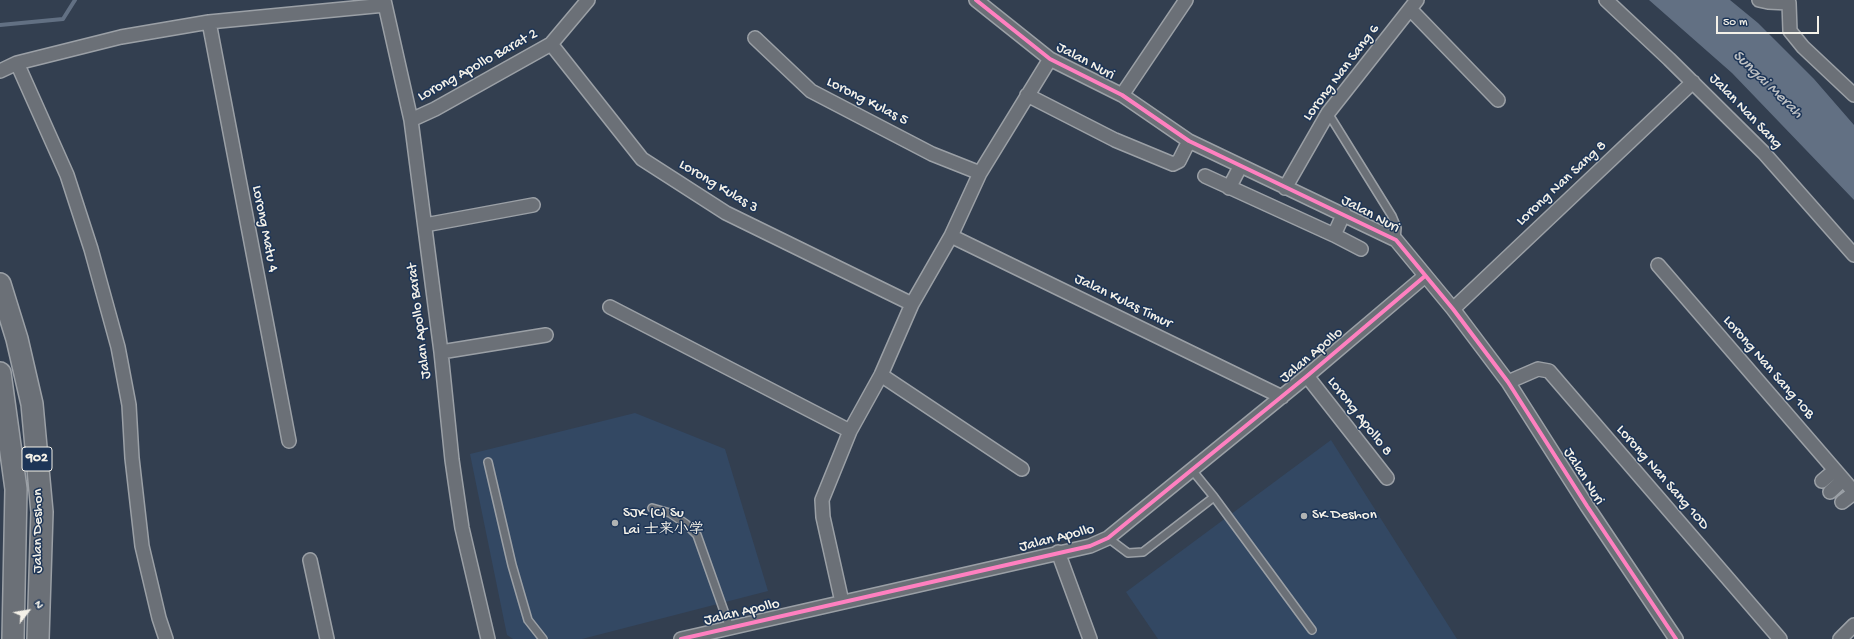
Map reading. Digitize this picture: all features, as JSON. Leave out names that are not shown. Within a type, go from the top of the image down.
[{"type":"main road","name":"Jalan Deshon","points":[[0,284],[17,339],[32,404],[42,512],[38,639]]},
{"type":"main road","name":"Jalan Deshon","points":[[0,373],[16,489],[9,629]]},
{"type":"street","name":"Jalan Nuri","points":[[976,0],[1050,59],[1122,95],[1189,141],[1240,167],[1344,213],[1396,240],[1453,309],[1508,382],[1587,506],[1676,639]]},
{"type":"street","points":[[1122,95],[1186,0]]},
{"type":"street","name":"Jalan Nan Sang","points":[[1606,0],[1693,82],[1764,153],[1854,255]]},
{"type":"street","points":[[1759,0],[1768,2],[1791,1],[1790,31],[1803,47],[1854,95]]},
{"type":"street","name":"Lorong Apollo Barat 2","points":[[411,120],[435,109],[551,44],[580,2]]},
{"type":"street","points":[[0,71],[17,63],[122,37],[209,22],[385,3]]},
{"type":"street","name":"Jalan Apollo Barat","points":[[385,3],[411,120],[441,352],[452,460],[462,528],[488,639]]},
{"type":"street","points":[[1414,4],[1498,100]]},
{"type":"street","name":"Lorong Nan Sang 6","points":[[1286,188],[1328,113],[1414,4]]},
{"type":"street","name":"Lorong Matu 4","points":[[209,22],[289,441]]},
{"type":"street","name":"Lorong Kulas 5","points":[[755,38],[811,91],[932,154],[980,173]]},
{"type":"street","name":"Lorong Kulas 3","points":[[551,44],[642,159],[726,213],[912,304]]},
{"type":"street","points":[[842,602],[823,517],[822,500],[850,431],[881,375],[912,304],[951,236],[980,173],[1050,59]]},
{"type":"street","points":[[17,63],[68,175],[91,249],[118,347],[129,405],[132,458],[142,546],[166,639]]},
{"type":"street","name":"Lorong Nan Sang 8","points":[[1453,309],[1693,82]]},
{"type":"street","points":[[1027,95],[1115,140],[1173,164],[1179,161],[1189,141]]},
{"type":"street","points":[[1228,188],[1240,167]]},
{"type":"street","points":[[1205,176],[1228,188],[1334,235],[1361,249]]},
{"type":"street","points":[[425,225],[533,205]]},
{"type":"street","points":[[1334,235],[1344,213]]},
{"type":"street","name":"Jalan Kulas Timur","points":[[951,236],[1282,397]]},
{"type":"street","name":"Lorong Nan Sang 10B","points":[[1658,265],[1854,492]]},
{"type":"street","name":"Jalan Apollo","points":[[681,639],[1058,552],[1090,546],[1108,538],[1282,397],[1425,276]]},
{"type":"street","points":[[610,307],[850,431]]},
{"type":"street","points":[[441,352],[546,335]]},
{"type":"street","name":"Lorong Nan Sang 10D","points":[[1508,382],[1538,369],[1549,371],[1780,639]]},
{"type":"street","points":[[881,375],[1022,468]]},
{"type":"street","name":"Lorong Apollo 8","points":[[1307,376],[1387,478]]},
{"type":"street","points":[[1822,481],[1839,475]]},
{"type":"street","points":[[1830,492],[1839,475]]},
{"type":"street","points":[[1842,502],[1854,492]]},
{"type":"street","points":[[1058,552],[1090,639]]},
{"type":"street","points":[[310,560],[327,639]]},
{"type":"street","points":[[1840,639],[1854,625]]},
{"type":"lane","points":[[1328,113],[1392,216],[1397,228],[1396,240]]},
{"type":"lane","points":[[488,462],[512,565],[528,620],[543,639]]},
{"type":"lane","points":[[1192,470],[1214,497],[1312,630]]},
{"type":"lane","points":[[1108,538],[1128,553],[1144,552],[1214,497]]},
{"type":"lane","points":[[652,508],[670,513],[686,524],[698,535],[730,628]]},
{"type":"shaded area","name":"SJK (C) Su Lai 士来小学","points":[[635,413],[725,449],[768,591],[582,639],[513,639],[507,635],[470,454]]},
{"type":"shaded area","name":"SK Deshon","points":[[1331,440],[1457,639],[1158,639],[1126,592]]},
{"type":"water","name":"Sungai Merah","points":[[1649,0],[1730,0],[1758,23],[1814,79],[1854,125],[1854,200],[1732,73]]},
{"type":"waterway","points":[[0,25],[63,19],[75,0]]},
{"type":"cycle path","points":[[976,0],[1050,59],[1122,95],[1189,141],[1396,240],[1453,309],[1508,382],[1587,506],[1676,639]]},
{"type":"cycle path","points":[[681,639],[1090,546],[1108,538],[1307,376],[1425,276]]},
{"type":"place","name":"SK Deshon","points":[[1304,516]]},
{"type":"place","name":"SJK (C) Su Lai 士来小学","points":[[615,523]]}]
